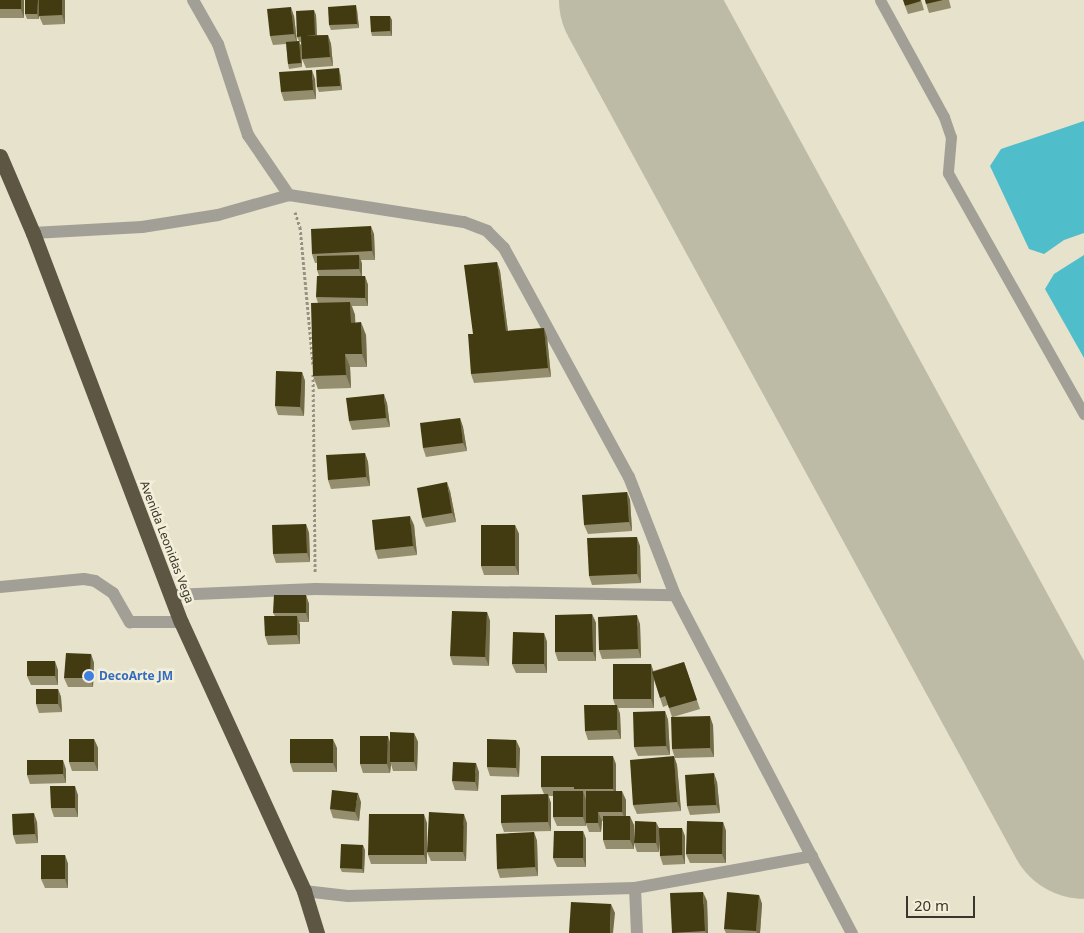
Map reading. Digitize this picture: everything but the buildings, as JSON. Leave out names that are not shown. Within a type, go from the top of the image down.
[{"type":"highway","name":"Avenida Leonidas Vega","points":[[0,156],[33,233],[182,622],[304,892],[317,933]]},
{"type":"street","points":[[193,0],[218,44],[248,135],[289,195]]},
{"type":"street","points":[[33,233],[142,227],[218,215],[289,195],[464,222],[487,231],[504,248],[629,477],[675,595],[852,933]]},
{"type":"street","points":[[0,587],[84,579],[95,581],[113,593],[130,622],[182,622]]},
{"type":"street","points":[[172,595],[315,589],[675,595]]},
{"type":"street","points":[[304,892],[348,896],[635,888],[812,856]]},
{"type":"street","points":[[635,888],[637,933]]},
{"type":"lane","points":[[880,0],[944,117],[951,136],[948,174],[1084,414]]},
{"type":"path","points":[[289,195],[300,227],[314,373],[315,589]]},
{"type":"water","points":[[1084,121],[1084,233],[1064,240],[1044,254],[1029,249],[990,166],[1001,149]]},
{"type":"water","points":[[1084,255],[1084,358],[1045,289],[1054,274]]},
{"type":"runway","points":[[636,0],[1084,822]]},
{"type":"place","name":"DecoArte JM","points":[[89,676]]}]
